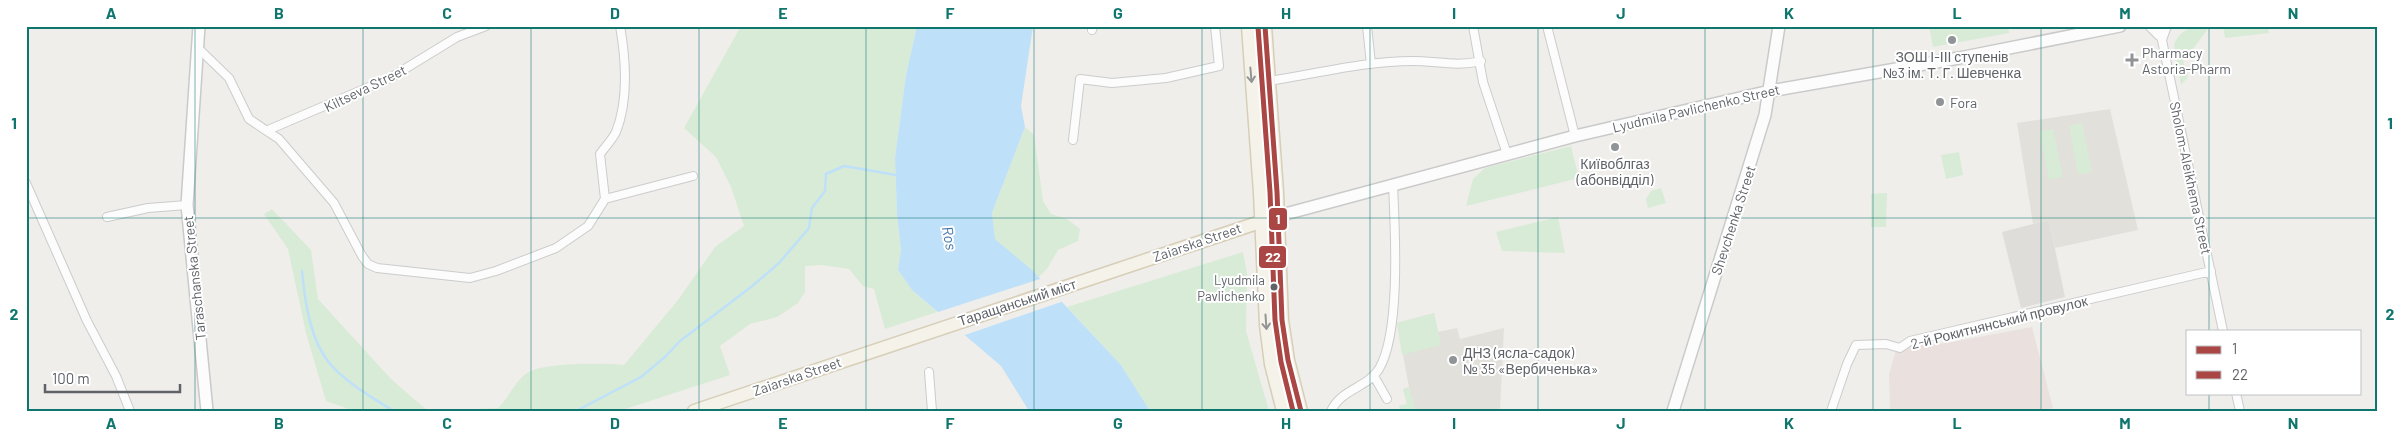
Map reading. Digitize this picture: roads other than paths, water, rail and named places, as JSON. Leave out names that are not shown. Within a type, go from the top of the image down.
[{"type":"main road","name":"Taraschanska Street","points":[[199,26],[187,205],[207,411]]},
{"type":"main road","points":[[1248,26],[1262,220],[1266,325],[1271,364],[1283,411]]},
{"type":"main road","points":[[1265,26],[1278,216],[1282,320],[1300,411]]},
{"type":"main road","name":"Shevchenka Street","points":[[1673,411],[1756,148],[1770,91],[1779,26]]},
{"type":"main road","name":"Lyudmila Pavlichenko Street","points":[[1278,216],[1575,136],[1770,91],[1950,60],[2120,26]]},
{"type":"main road","name":"Zaiarska Street","points":[[1133,264],[1278,216]]},
{"type":"main road","name":"Таращанський міст","points":[[901,341],[1133,264]]},
{"type":"main road","name":"Zaiarska Street","points":[[694,411],[901,341]]},
{"type":"street","name":"Kiltseva Street","points":[[268,130],[390,78],[457,37],[486,26]]},
{"type":"street","points":[[198,48],[229,78],[249,119],[268,130],[303,166],[334,204],[368,264],[377,268],[470,278],[496,271],[556,248],[588,226],[605,199],[600,154],[615,133],[622,111],[626,56],[620,26]]},
{"type":"street","points":[[1073,140],[1080,79],[1112,83],[1166,78],[1219,66],[1215,26]]},
{"type":"street","points":[[1367,26],[1372,64]]},
{"type":"street","points":[[1473,26],[1481,61],[1483,82],[1506,154]]},
{"type":"street","points":[[1547,26],[1575,136]]},
{"type":"street","points":[[2149,26],[2156,30],[2162,40]]},
{"type":"street","name":"Sholom-Aleikhema Street","points":[[2159,26],[2223,330]]},
{"type":"street","points":[[2162,40],[2168,26]]},
{"type":"street","points":[[1269,81],[1372,64],[1413,61],[1465,65],[1481,61]]},
{"type":"street","points":[[605,199],[693,176]]},
{"type":"street","points":[[26,183],[87,321],[116,376],[130,411]]},
{"type":"street","points":[[1331,411],[1340,397],[1374,376],[1385,354],[1393,320],[1393,185]]},
{"type":"street","name":"Taraschanska Street","points":[[107,217],[148,208],[187,205]]},
{"type":"street","name":"2-й Рокитнянський провулок","points":[[1831,411],[1847,364],[1856,345],[1886,344],[1900,348],[1910,341],[2211,271]]},
{"type":"street","points":[[929,372],[932,411]]},
{"type":"street","points":[[1374,376],[1387,399]]},
{"type":"street","points":[[2236,394],[2240,411]]},
{"type":"water","name":"Ros","points":[[917,26],[1033,26],[1021,106],[1025,127],[992,213],[995,239],[1032,270],[1121,365],[1150,411],[1029,411],[1001,366],[912,290],[898,270],[901,250],[897,214],[895,158],[906,75]]},
{"type":"waterway","points":[[576,411],[641,377],[666,356],[680,341],[751,287],[779,263],[809,228],[812,208],[825,191],[826,174],[844,166],[896,175]]},
{"type":"waterway","points":[[302,271],[313,333],[324,355],[331,365],[345,378],[393,411]]},
{"type":"place","name":"ЗОШ І-ІІІ ступенів №3 ім. Т. Г. Шевченка","points":[[1952,40]]},
{"type":"place","name":"Pharmacy Astoria-Pharm","points":[[2132,60]]},
{"type":"place","name":"Fora","points":[[1940,102]]},
{"type":"place","name":"Київоблгаз (абонвідділ)","points":[[1615,147]]},
{"type":"place","name":"Lyudmila Pavlichenko","points":[[1274,287]]},
{"type":"place","name":"ДНЗ (ясла-садок) № 35 «Вербиченька»","points":[[1453,360]]}]
